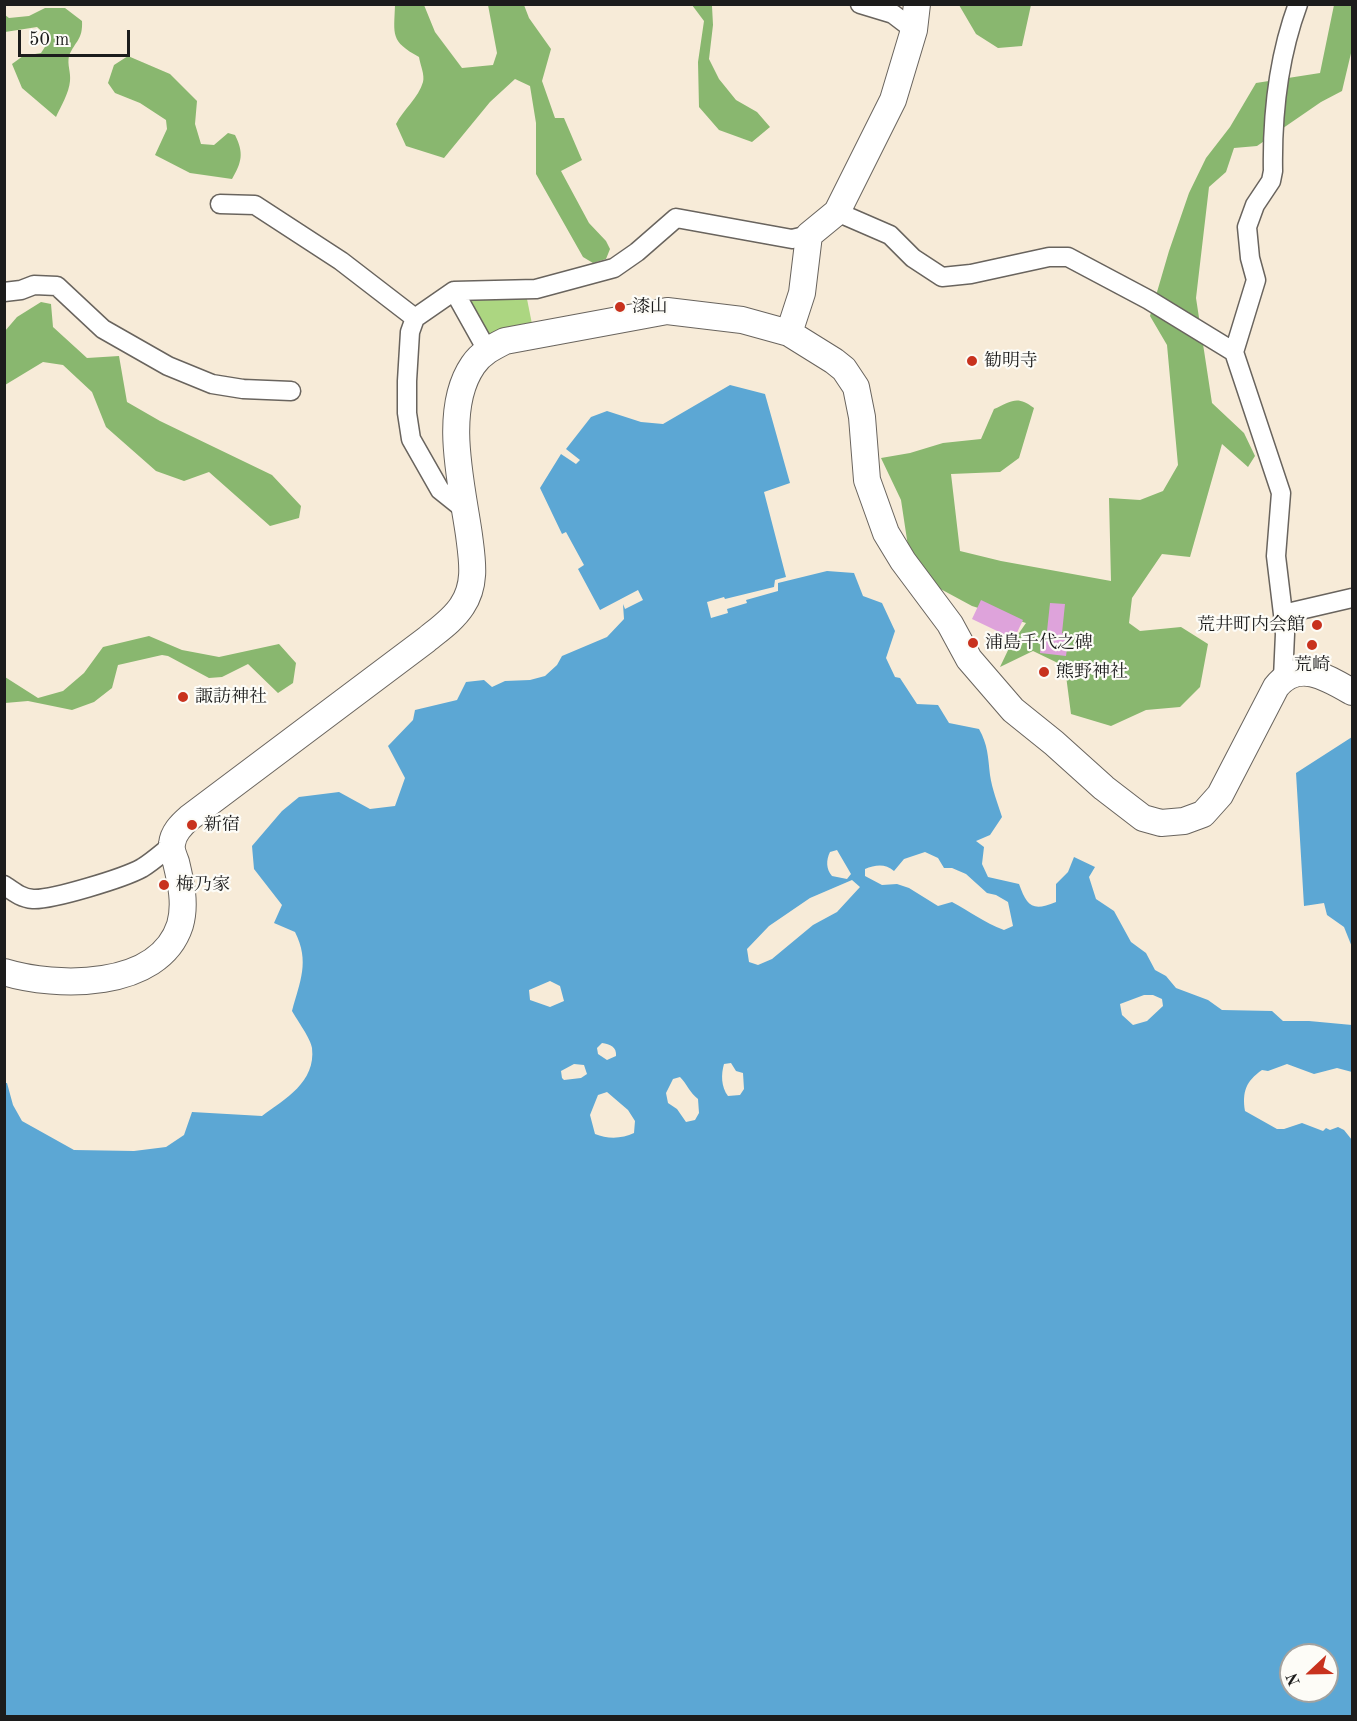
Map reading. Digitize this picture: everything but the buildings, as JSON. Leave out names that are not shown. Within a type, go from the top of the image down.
[{"type":"street","points":[[860,4],[893,14],[914,30]]},
{"type":"street","points":[[465,510],[440,490],[411,439],[407,412],[407,381],[410,332],[415,318],[454,291],[536,289],[614,268],[637,252],[676,218],[792,239],[809,235],[837,212],[893,100],[914,30],[917,4]]},
{"type":"street","points":[[1283,678],[1285,634],[1276,556],[1281,493],[1234,352],[1256,280],[1250,258],[1247,227],[1255,205],[1270,181],[1273,171],[1274,105],[1286,42],[1298,4]]},
{"type":"street","points":[[220,204],[255,205],[341,261],[415,318]]},
{"type":"street","points":[[837,212],[890,235],[913,258],[942,277],[971,274],[1049,257],[1068,257],[1149,300],[1234,352]]},
{"type":"street","points":[[789,333],[802,293],[809,235]]},
{"type":"street","points":[[4,292],[21,290],[34,285],[57,286],[103,329],[168,366],[212,384],[243,389],[291,391]]},
{"type":"street","points":[[454,291],[487,350]]},
{"type":"street","points":[[4,885],[18,895],[35,899],[110,881],[142,868],[171,845],[177,830],[189,818],[446,624],[463,605],[471,584],[474,566],[459,468],[456,414],[462,387],[473,364],[487,350],[505,341],[667,311],[742,320],[789,333],[844,369],[856,387],[862,417],[867,480],[886,533],[903,561],[950,624],[969,659],[1013,710],[1104,788],[1143,818],[1161,823],[1184,821],[1203,814],[1220,795],[1276,687],[1283,678],[1295,673],[1326,676],[1353,692]]},
{"type":"street","points":[[1283,614],[1353,598]]},
{"type":"street","points":[[4,972],[58,982],[97,980],[129,973],[152,962],[168,946],[180,926],[183,895],[171,845]]},
{"type":"green space","points":[[395,5],[424,5],[435,32],[462,68],[493,65],[497,53],[488,5],[524,5],[529,18],[551,49],[542,81],[555,118],[564,118],[582,160],[561,171],[589,223],[606,241],[610,249],[606,259],[593,263],[583,257],[536,174],[536,123],[530,86],[515,79],[490,102],[444,158],[406,146],[396,124],[418,93],[423,76],[419,57],[403,46],[396,36]]},
{"type":"green space","points":[[692,5],[712,6],[713,25],[709,59],[719,79],[736,100],[757,112],[770,127],[752,142],[719,130],[699,107],[698,62],[704,21]]},
{"type":"green space","points":[[959,5],[1031,5],[1022,46],[998,48],[976,34]]},
{"type":"green space","points":[[1334,5],[1352,5],[1352,49],[1342,91],[1321,102],[1257,146],[1234,148],[1226,172],[1209,187],[1196,298],[1212,403],[1244,433],[1255,456],[1248,467],[1222,444],[1190,557],[1162,554],[1132,598],[1129,623],[1140,631],[1181,627],[1208,644],[1200,687],[1180,707],[1146,710],[1111,726],[1071,714],[1065,668],[1062,665],[1033,651],[1000,667],[1010,646],[1026,623],[972,606],[935,586],[909,553],[901,500],[881,458],[910,453],[943,443],[981,439],[994,409],[1019,400],[1028,404],[1034,408],[1019,458],[1000,472],[951,474],[960,551],[1001,561],[1111,581],[1109,498],[1140,500],[1163,491],[1178,465],[1167,345],[1150,316],[1189,193],[1206,158],[1230,127],[1256,83],[1320,73]]},
{"type":"green space","points":[[45,8],[65,8],[82,21],[80,36],[69,56],[68,90],[56,117],[22,88],[12,64],[23,56],[41,53],[50,39],[37,27],[5,32],[5,15],[9,18],[29,16]]},
{"type":"green space","points":[[128,56],[170,74],[197,101],[195,124],[201,144],[214,145],[228,133],[235,135],[241,157],[232,179],[190,173],[155,155],[167,129],[166,120],[140,103],[115,93],[108,83],[114,65]]},
{"type":"green space","points":[[527,299],[532,324],[488,338],[468,300]]},
{"type":"green space","points":[[41,302],[51,304],[53,327],[87,358],[119,356],[127,402],[160,421],[272,475],[301,506],[299,518],[270,526],[209,472],[184,481],[156,471],[106,427],[92,392],[63,365],[43,362],[5,385],[5,331],[17,317]]},
{"type":"green space","points":[[149,636],[182,650],[219,657],[279,644],[296,663],[293,683],[278,693],[248,664],[222,677],[209,678],[162,655],[118,665],[112,688],[94,702],[72,710],[28,701],[5,703],[5,677],[38,698],[63,691],[84,673],[103,647]]},
{"type":"water","points":[[730,385],[765,394],[790,483],[764,492],[786,577],[775,580],[774,587],[707,602],[711,618],[728,613],[727,609],[747,603],[746,600],[778,591],[778,583],[827,571],[854,573],[863,596],[882,603],[895,631],[886,658],[895,677],[900,678],[917,704],[938,705],[949,723],[979,729],[982,735],[987,751],[992,786],[1002,817],[990,835],[976,841],[984,847],[982,864],[988,877],[1019,884],[1025,898],[1032,905],[1048,905],[1056,902],[1056,884],[1068,872],[1074,857],[1095,867],[1089,877],[1096,899],[1114,911],[1131,942],[1146,953],[1155,970],[1166,976],[1176,988],[1208,1000],[1222,1010],[1272,1011],[1283,1021],[1352,1025],[1352,1072],[1337,1068],[1314,1074],[1287,1064],[1268,1071],[1262,1070],[1252,1078],[1246,1088],[1244,1098],[1245,1111],[1277,1129],[1302,1123],[1323,1131],[1326,1128],[1330,1130],[1338,1127],[1344,1130],[1352,1140],[1352,1716],[5,1716],[5,1083],[7,1083],[13,1105],[22,1121],[74,1150],[134,1151],[166,1147],[184,1135],[192,1112],[262,1116],[297,1088],[309,1071],[312,1060],[311,1044],[292,1011],[302,972],[302,953],[295,932],[274,923],[282,905],[254,869],[252,846],[282,811],[299,797],[339,792],[370,809],[395,806],[405,778],[388,746],[413,720],[415,710],[457,700],[466,682],[484,680],[492,687],[505,681],[530,680],[545,676],[557,665],[562,656],[607,637],[624,619],[623,604],[625,609],[643,600],[638,590],[600,610],[578,569],[584,565],[566,532],[562,534],[540,488],[561,454],[576,464],[580,460],[566,449],[591,417],[607,411],[641,422],[663,424]],"holes":[[[837,850],[851,874],[847,879],[832,876],[830,873],[827,861],[830,852]],[[925,852],[938,858],[944,868],[952,868],[966,874],[987,893],[1008,902],[1013,926],[1004,930],[952,902],[938,906],[909,888],[897,884],[882,885],[865,876],[865,869],[876,866],[884,866],[894,871],[904,859]],[[550,981],[560,986],[564,1001],[550,1007],[530,1000],[529,990]],[[1144,995],[1153,995],[1162,999],[1163,1006],[1147,1021],[1133,1025],[1122,1015],[1120,1004]],[[602,1043],[614,1048],[616,1056],[607,1060],[598,1054],[597,1048]],[[731,1063],[736,1071],[743,1073],[744,1089],[740,1095],[728,1096],[724,1089],[722,1080],[724,1064]],[[574,1064],[584,1065],[587,1074],[581,1078],[564,1080],[561,1071]],[[680,1077],[698,1099],[699,1113],[695,1120],[686,1122],[677,1109],[668,1103],[666,1093],[673,1079]],[[607,1092],[628,1110],[635,1121],[634,1133],[614,1138],[595,1134],[590,1115],[598,1095]]]},
{"type":"water","points":[[1352,737],[1352,947],[1344,927],[1327,915],[1324,903],[1304,906],[1296,773]]},
{"type":"pier","points":[[852,880],[860,887],[837,912],[813,925],[772,959],[758,965],[749,962],[747,949],[769,926],[810,898]]},
{"type":"place","name":"漆山","points":[[620,307]]},
{"type":"place","name":"勧明寺","points":[[972,361]]},
{"type":"place","name":"荒井町内会館","points":[[1317,625]]},
{"type":"place","name":"浦島千代之碑","points":[[973,643]]},
{"type":"place","name":"荒崎","points":[[1312,645]]},
{"type":"place","name":"熊野神社","points":[[1044,672]]},
{"type":"place","name":"諏訪神社","points":[[183,697]]},
{"type":"place","name":"新宿","points":[[192,825]]},
{"type":"place","name":"梅乃家","points":[[164,885]]}]
